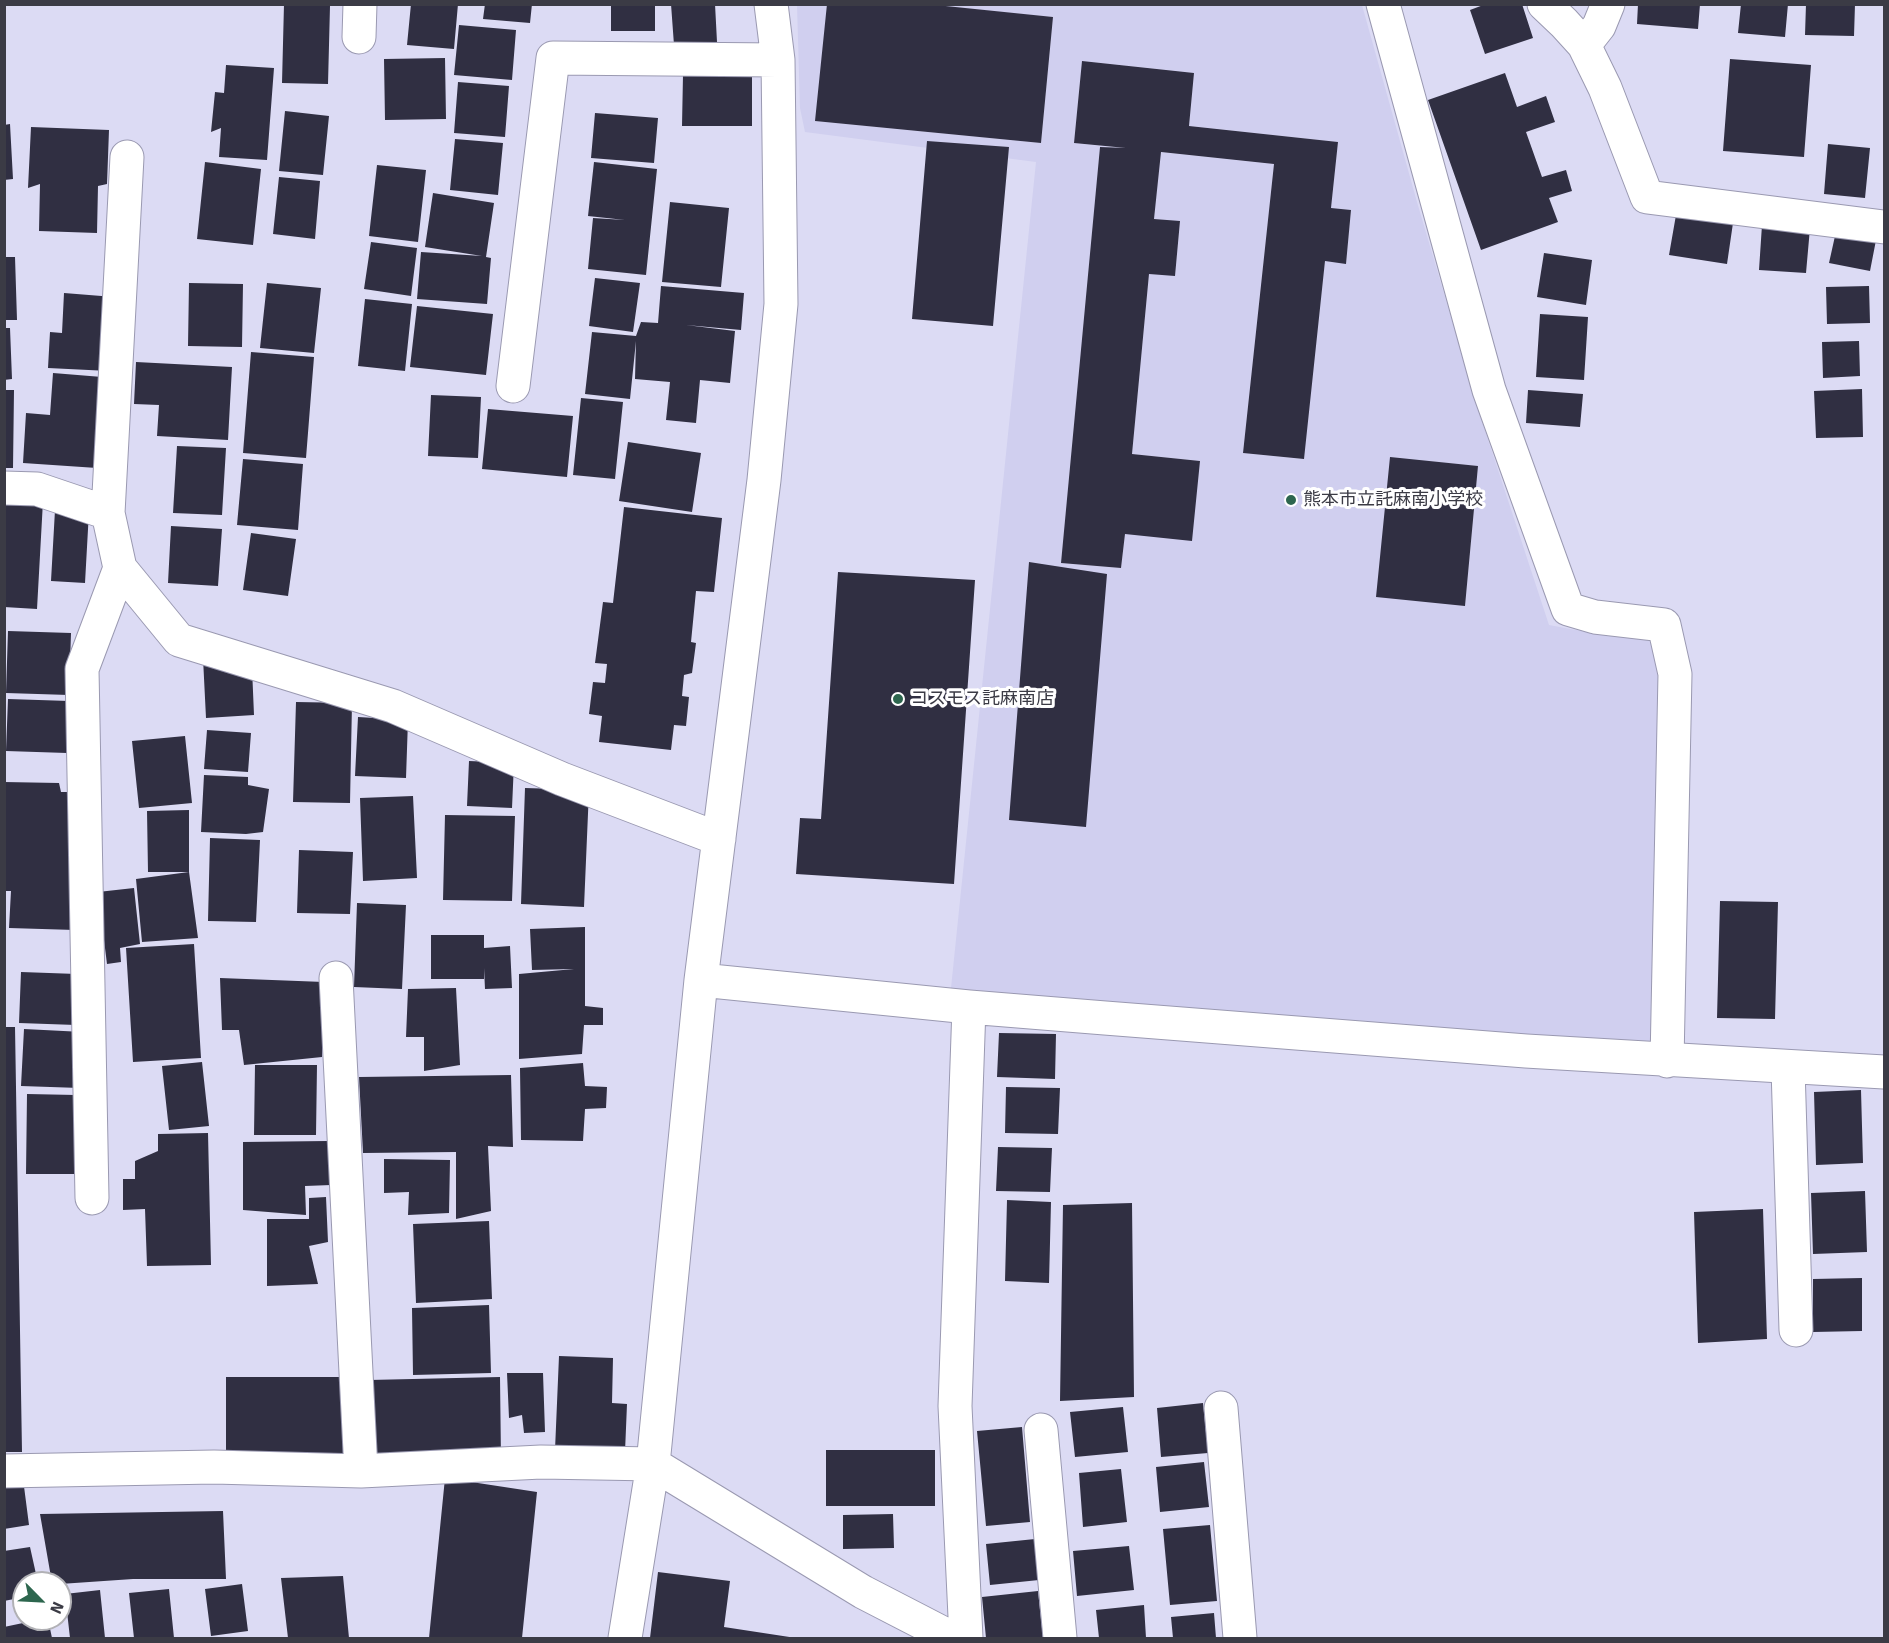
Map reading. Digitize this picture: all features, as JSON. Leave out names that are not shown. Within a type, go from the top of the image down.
[{"type":"street","points":[[359,37],[360,4]]},
{"type":"street","points":[[625,1638],[653,1464],[701,980],[764,480],[781,304],[778,60],[771,4]]},
{"type":"street","points":[[1383,4],[1489,390],[1568,609],[1595,617],[1664,625],[1675,674],[1667,1060]]},
{"type":"street","points":[[1544,4],[1584,45],[1605,88],[1647,197],[1884,226]]},
{"type":"street","points":[[1584,45],[1599,26],[1608,4]]},
{"type":"street","points":[[513,386],[553,58],[778,60]]},
{"type":"street","points":[[127,157],[108,513],[120,568],[179,640],[393,706],[562,778],[719,839]]},
{"type":"street","points":[[4,488],[36,489],[108,513]]},
{"type":"street","points":[[92,1198],[82,669],[120,568]]},
{"type":"street","points":[[336,978],[361,1471]]},
{"type":"street","points":[[701,980],[969,1007],[1667,1060],[1884,1072]]},
{"type":"street","points":[[966,1638],[955,1406],[969,1007]]},
{"type":"street","points":[[1788,1068],[1796,1330]]},
{"type":"street","points":[[1221,1408],[1240,1638]]},
{"type":"street","points":[[1041,1430],[1060,1638]]},
{"type":"street","points":[[4,1471],[214,1467],[361,1471],[541,1462],[653,1464],[863,1592],[952,1638]]},
{"type":"shaded area","name":"熊本市立託麻南小学校","points":[[797,5],[827,5],[816,121],[1041,143],[1053,17],[926,5],[1362,5],[1479,412],[1549,625],[1598,634],[1639,629],[1659,651],[1652,1046],[1218,1019],[951,988],[1036,162],[805,132],[800,108]],"holes":[[[1082,61],[1194,73],[1189,126],[1338,142],[1331,208],[1351,210],[1346,263],[1325,261],[1303,459],[1243,453],[1274,164],[1160,152],[1154,219],[1180,222],[1175,275],[1149,274],[1132,454],[1200,461],[1125,534],[1121,568],[1061,563],[1100,147],[1159,152],[1074,143]],[[1390,458],[1478,466],[1465,606]]]},
{"type":"building","points":[[284,4],[330,6],[328,84],[282,83]]},
{"type":"building","points":[[411,4],[458,4],[454,49],[407,45]]},
{"type":"building","points":[[485,4],[532,4],[530,23],[483,19]]},
{"type":"building","points":[[611,4],[655,4],[655,31],[611,31]]},
{"type":"building","points":[[671,4],[715,4],[717,42],[674,45]]},
{"type":"building","points":[[827,4],[926,4],[1053,17],[1041,143],[815,121]]},
{"type":"building","points":[[1486,4],[1522,4],[1533,38],[1485,54],[1470,10]]},
{"type":"building","points":[[1638,4],[1700,4],[1698,29],[1637,24]]},
{"type":"building","points":[[1741,4],[1788,4],[1785,37],[1738,33]]},
{"type":"building","points":[[1806,4],[1855,4],[1854,36],[1805,35]]},
{"type":"building","points":[[459,25],[516,30],[512,80],[454,75]]},
{"type":"building","points":[[445,58],[446,119],[385,120],[384,59]]},
{"type":"building","points":[[1730,59],[1811,65],[1804,157],[1723,151]]},
{"type":"building","points":[[1082,61],[1194,73],[1189,126],[1338,142],[1331,208],[1351,210],[1346,264],[1325,261],[1304,459],[1243,453],[1274,164],[1161,152],[1154,219],[1180,221],[1175,276],[1149,274],[1132,454],[1200,461],[1192,541],[1125,534],[1121,568],[1061,563],[1100,147],[1126,148],[1074,143]]},
{"type":"building","points":[[226,65],[274,68],[267,160],[219,157],[221,128],[211,132],[215,92],[224,93]]},
{"type":"building","points":[[1505,73],[1517,107],[1546,96],[1555,122],[1526,132],[1542,177],[1566,170],[1572,191],[1549,198],[1558,222],[1481,250],[1428,100]]},
{"type":"building","points":[[683,75],[752,75],[752,126],[682,126]]},
{"type":"building","points":[[458,82],[509,86],[505,137],[454,133]]},
{"type":"building","points":[[285,111],[329,116],[323,175],[279,171]]},
{"type":"building","points":[[595,113],[658,118],[654,163],[591,158]]},
{"type":"building","points":[[10,124],[13,179],[4,180],[4,125]]},
{"type":"building","points":[[31,127],[109,130],[107,184],[98,186],[97,233],[39,231],[40,184],[28,188]]},
{"type":"building","points":[[455,139],[503,143],[498,195],[450,190]]},
{"type":"building","points":[[927,141],[1009,147],[993,326],[912,319]]},
{"type":"building","points":[[1828,144],[1870,148],[1865,198],[1824,194]]},
{"type":"building","points":[[205,162],[261,169],[253,245],[197,239]]},
{"type":"building","points":[[594,162],[657,169],[646,275],[588,269],[593,218],[625,220],[588,216]]},
{"type":"building","points":[[377,165],[426,170],[418,242],[369,236]]},
{"type":"building","points":[[279,177],[320,181],[315,239],[273,234]]},
{"type":"building","points":[[433,193],[494,203],[486,257],[491,258],[487,304],[417,299],[421,252],[482,256],[425,247]]},
{"type":"building","points":[[670,202],[729,208],[721,287],[662,282]]},
{"type":"building","points":[[1676,215],[1733,223],[1727,264],[1669,255]]},
{"type":"building","points":[[1762,225],[1810,228],[1806,273],[1759,270]]},
{"type":"building","points":[[1837,227],[1877,235],[1870,271],[1829,263]]},
{"type":"building","points":[[371,242],[417,248],[411,296],[364,289]]},
{"type":"building","points":[[1544,253],[1592,260],[1586,305],[1537,297]]},
{"type":"building","points":[[4,257],[15,257],[17,320],[4,320]]},
{"type":"building","points":[[595,278],[640,283],[633,332],[589,326]]},
{"type":"building","points":[[189,283],[243,284],[242,347],[188,346]]},
{"type":"building","points":[[267,283],[321,288],[314,353],[260,348]]},
{"type":"building","points":[[661,286],[744,293],[741,330],[686,325],[735,331],[730,383],[700,380],[696,423],[666,420],[670,382],[635,379],[636,341],[630,399],[585,394],[592,332],[636,336],[641,322],[658,323]]},
{"type":"building","points":[[1869,286],[1870,323],[1827,324],[1826,287]]},
{"type":"building","points":[[64,293],[114,297],[109,371],[48,368],[50,332],[62,333]]},
{"type":"building","points":[[365,299],[412,304],[405,371],[358,366]]},
{"type":"building","points":[[417,306],[493,314],[486,375],[410,367]]},
{"type":"building","points":[[1540,314],[1588,317],[1584,380],[1536,377]]},
{"type":"building","points":[[4,328],[10,328],[12,379],[4,380]]},
{"type":"building","points":[[1859,341],[1860,376],[1823,378],[1822,342]]},
{"type":"building","points":[[251,352],[314,357],[306,458],[243,453]]},
{"type":"building","points":[[136,362],[232,367],[228,440],[157,436],[159,405],[134,404]]},
{"type":"building","points":[[53,373],[102,377],[97,468],[23,463],[26,413],[50,415]]},
{"type":"building","points":[[1862,389],[1863,437],[1816,438],[1814,391]]},
{"type":"building","points":[[4,390],[14,390],[13,468],[4,468]]},
{"type":"building","points":[[1528,390],[1583,394],[1580,427],[1526,423]]},
{"type":"building","points":[[431,395],[481,397],[478,458],[428,456]]},
{"type":"building","points":[[581,398],[623,402],[615,479],[573,475]]},
{"type":"building","points":[[488,409],[573,416],[567,477],[482,469]]},
{"type":"building","points":[[628,442],[701,453],[692,512],[619,501]]},
{"type":"building","points":[[177,446],[226,448],[222,515],[173,513]]},
{"type":"building","points":[[1390,457],[1478,466],[1465,606],[1376,597]]},
{"type":"building","points":[[243,459],[303,464],[298,530],[237,525]]},
{"type":"building","points":[[4,498],[43,501],[37,609],[4,607]]},
{"type":"building","points":[[624,507],[722,518],[714,592],[696,591],[691,642],[696,643],[692,673],[684,675],[682,696],[689,697],[686,726],[674,725],[671,750],[599,742],[602,716],[589,714],[593,682],[605,683],[607,664],[595,663],[603,602],[613,603]]},
{"type":"building","points":[[55,510],[89,511],[85,583],[51,581]]},
{"type":"building","points":[[171,526],[222,529],[218,586],[168,583]]},
{"type":"building","points":[[251,533],[296,539],[288,596],[243,590]]},
{"type":"building","points":[[1029,562],[1107,574],[1086,827],[1009,820]]},
{"type":"building","name":"コスモス託麻南店","points":[[838,572],[975,580],[954,884],[796,874],[800,818],[821,819]]},
{"type":"building","points":[[8,631],[71,633],[69,695],[6,693]]},
{"type":"building","points":[[203,658],[252,668],[254,715],[206,718]]},
{"type":"building","points":[[8,699],[69,701],[67,753],[6,751]]},
{"type":"building","points":[[296,702],[352,703],[350,803],[293,802]]},
{"type":"building","points":[[358,717],[408,720],[406,778],[355,776]]},
{"type":"building","points":[[207,730],[251,733],[248,772],[204,769]]},
{"type":"building","points":[[185,736],[192,803],[139,808],[132,741]]},
{"type":"building","points":[[469,761],[514,763],[512,808],[467,806]]},
{"type":"building","points":[[204,775],[248,777],[248,785],[269,789],[263,832],[246,834],[201,832]]},
{"type":"building","points":[[4,782],[59,783],[61,792],[80,792],[75,930],[9,928],[11,891],[4,891]]},
{"type":"building","points":[[525,788],[589,790],[584,907],[521,904]]},
{"type":"building","points":[[413,796],[417,878],[363,881],[360,798]]},
{"type":"building","points":[[189,810],[189,872],[148,872],[147,811]]},
{"type":"building","points":[[445,815],[515,816],[512,901],[443,900]]},
{"type":"building","points":[[210,838],[260,840],[256,922],[208,921]]},
{"type":"building","points":[[299,850],[353,852],[350,914],[297,913]]},
{"type":"building","points":[[189,872],[198,938],[142,942],[136,879]]},
{"type":"building","points":[[134,888],[140,944],[120,948],[121,962],[107,964],[98,892]]},
{"type":"building","points":[[1720,901],[1778,902],[1775,1019],[1717,1018]]},
{"type":"building","points":[[357,903],[406,905],[402,989],[354,987]]},
{"type":"building","points":[[585,927],[585,1006],[603,1008],[603,1025],[584,1025],[582,1054],[519,1059],[519,974],[574,969],[532,970],[530,929]]},
{"type":"building","points":[[431,935],[484,935],[484,948],[510,946],[512,988],[485,989],[484,968],[484,979],[431,979]]},
{"type":"building","points":[[194,944],[201,1058],[133,1062],[126,948]]},
{"type":"building","points":[[21,972],[77,974],[76,1025],[19,1023]]},
{"type":"building","points":[[220,978],[324,982],[322,1057],[244,1065],[239,1030],[222,1030]]},
{"type":"building","points":[[456,988],[460,1065],[424,1071],[424,1037],[406,1037],[408,989]]},
{"type":"building","points":[[4,1027],[15,1027],[22,1452],[4,1452]]},
{"type":"building","points":[[24,1029],[83,1032],[80,1088],[21,1086]]},
{"type":"building","points":[[999,1033],[1056,1034],[1055,1079],[997,1077]]},
{"type":"building","points":[[202,1062],[209,1126],[169,1130],[162,1066]]},
{"type":"building","points":[[583,1063],[585,1086],[607,1087],[606,1108],[585,1109],[583,1141],[521,1140],[520,1068]]},
{"type":"building","points":[[255,1065],[317,1065],[316,1135],[254,1135]]},
{"type":"building","points":[[511,1075],[513,1147],[488,1146],[491,1211],[456,1219],[456,1152],[363,1153],[359,1077]]},
{"type":"building","points":[[1006,1087],[1060,1088],[1058,1134],[1005,1133]]},
{"type":"building","points":[[1861,1090],[1863,1163],[1816,1165],[1814,1092]]},
{"type":"building","points":[[27,1094],[76,1095],[75,1174],[26,1174]]},
{"type":"building","points":[[208,1133],[211,1265],[147,1266],[145,1209],[123,1210],[123,1179],[135,1179],[135,1161],[158,1151],[158,1134]]},
{"type":"building","points":[[328,1141],[331,1185],[305,1186],[306,1215],[243,1210],[243,1142]]},
{"type":"building","points":[[998,1147],[1052,1148],[1050,1192],[996,1191]]},
{"type":"building","points":[[384,1159],[450,1160],[449,1213],[408,1215],[409,1192],[384,1193]]},
{"type":"building","points":[[1865,1191],[1867,1252],[1813,1254],[1811,1193]]},
{"type":"building","points":[[326,1197],[328,1242],[309,1246],[318,1284],[267,1286],[267,1219],[309,1219],[309,1198]]},
{"type":"building","points":[[1007,1200],[1051,1202],[1049,1283],[1005,1281]]},
{"type":"building","points":[[1132,1203],[1134,1397],[1060,1401],[1063,1205]]},
{"type":"building","points":[[1763,1209],[1767,1339],[1698,1343],[1694,1212]]},
{"type":"building","points":[[489,1221],[492,1299],[416,1303],[413,1224]]},
{"type":"building","points":[[1862,1278],[1862,1331],[1813,1332],[1813,1279]]},
{"type":"building","points":[[489,1305],[491,1373],[413,1375],[412,1308]]},
{"type":"building","points":[[559,1356],[613,1358],[612,1403],[627,1404],[625,1452],[555,1450]]},
{"type":"building","points":[[507,1373],[543,1373],[545,1432],[524,1433],[522,1415],[509,1418]]},
{"type":"building","points":[[226,1377],[343,1377],[343,1459],[226,1458]]},
{"type":"building","points":[[500,1377],[501,1460],[371,1464],[369,1380]]},
{"type":"building","points":[[1203,1403],[1208,1453],[1161,1457],[1157,1408]]},
{"type":"building","points":[[1123,1407],[1128,1452],[1075,1457],[1070,1412]]},
{"type":"building","points":[[1022,1427],[1030,1522],[986,1526],[977,1431]]},
{"type":"building","points":[[826,1450],[935,1450],[935,1506],[826,1506]]},
{"type":"building","points":[[1204,1462],[1209,1507],[1160,1512],[1156,1467]]},
{"type":"building","points":[[1121,1469],[1127,1522],[1083,1527],[1079,1473]]},
{"type":"building","points":[[22,1471],[29,1525],[4,1529],[4,1473]]},
{"type":"building","points":[[445,1478],[537,1492],[522,1638],[429,1638]]},
{"type":"building","points":[[223,1511],[226,1579],[133,1579],[72,1583],[72,1571],[50,1571],[40,1514]]},
{"type":"building","points":[[893,1514],[894,1548],[843,1549],[843,1515]]},
{"type":"building","points":[[1210,1525],[1217,1601],[1170,1605],[1163,1529]]},
{"type":"building","points":[[1035,1539],[1039,1580],[990,1585],[986,1544]]},
{"type":"building","points":[[1129,1546],[1134,1590],[1077,1596],[1073,1551]]},
{"type":"building","points":[[30,1547],[35,1571],[12,1571],[12,1599],[4,1601],[4,1551]]},
{"type":"building","points":[[658,1572],[730,1581],[724,1627],[796,1638],[650,1638]]},
{"type":"building","points":[[343,1576],[349,1638],[288,1638],[281,1578]]},
{"type":"building","points":[[242,1584],[248,1631],[211,1636],[205,1589]]},
{"type":"building","points":[[169,1589],[174,1638],[134,1638],[129,1593]]},
{"type":"building","points":[[100,1590],[105,1638],[70,1638],[72,1593]]},
{"type":"building","points":[[1038,1591],[1043,1638],[986,1638],[982,1597]]},
{"type":"building","points":[[1144,1605],[1146,1638],[1099,1638],[1096,1610]]},
{"type":"building","points":[[1214,1613],[1216,1638],[1173,1638],[1171,1617]]},
{"type":"building","points":[[12,1625],[12,1631],[51,1631],[52,1638],[4,1638],[4,1627]]},
{"type":"place","name":"熊本市立託麻南小学校","points":[[1291,500]]},
{"type":"place","name":"コスモス託麻南店","points":[[898,699]]}]
